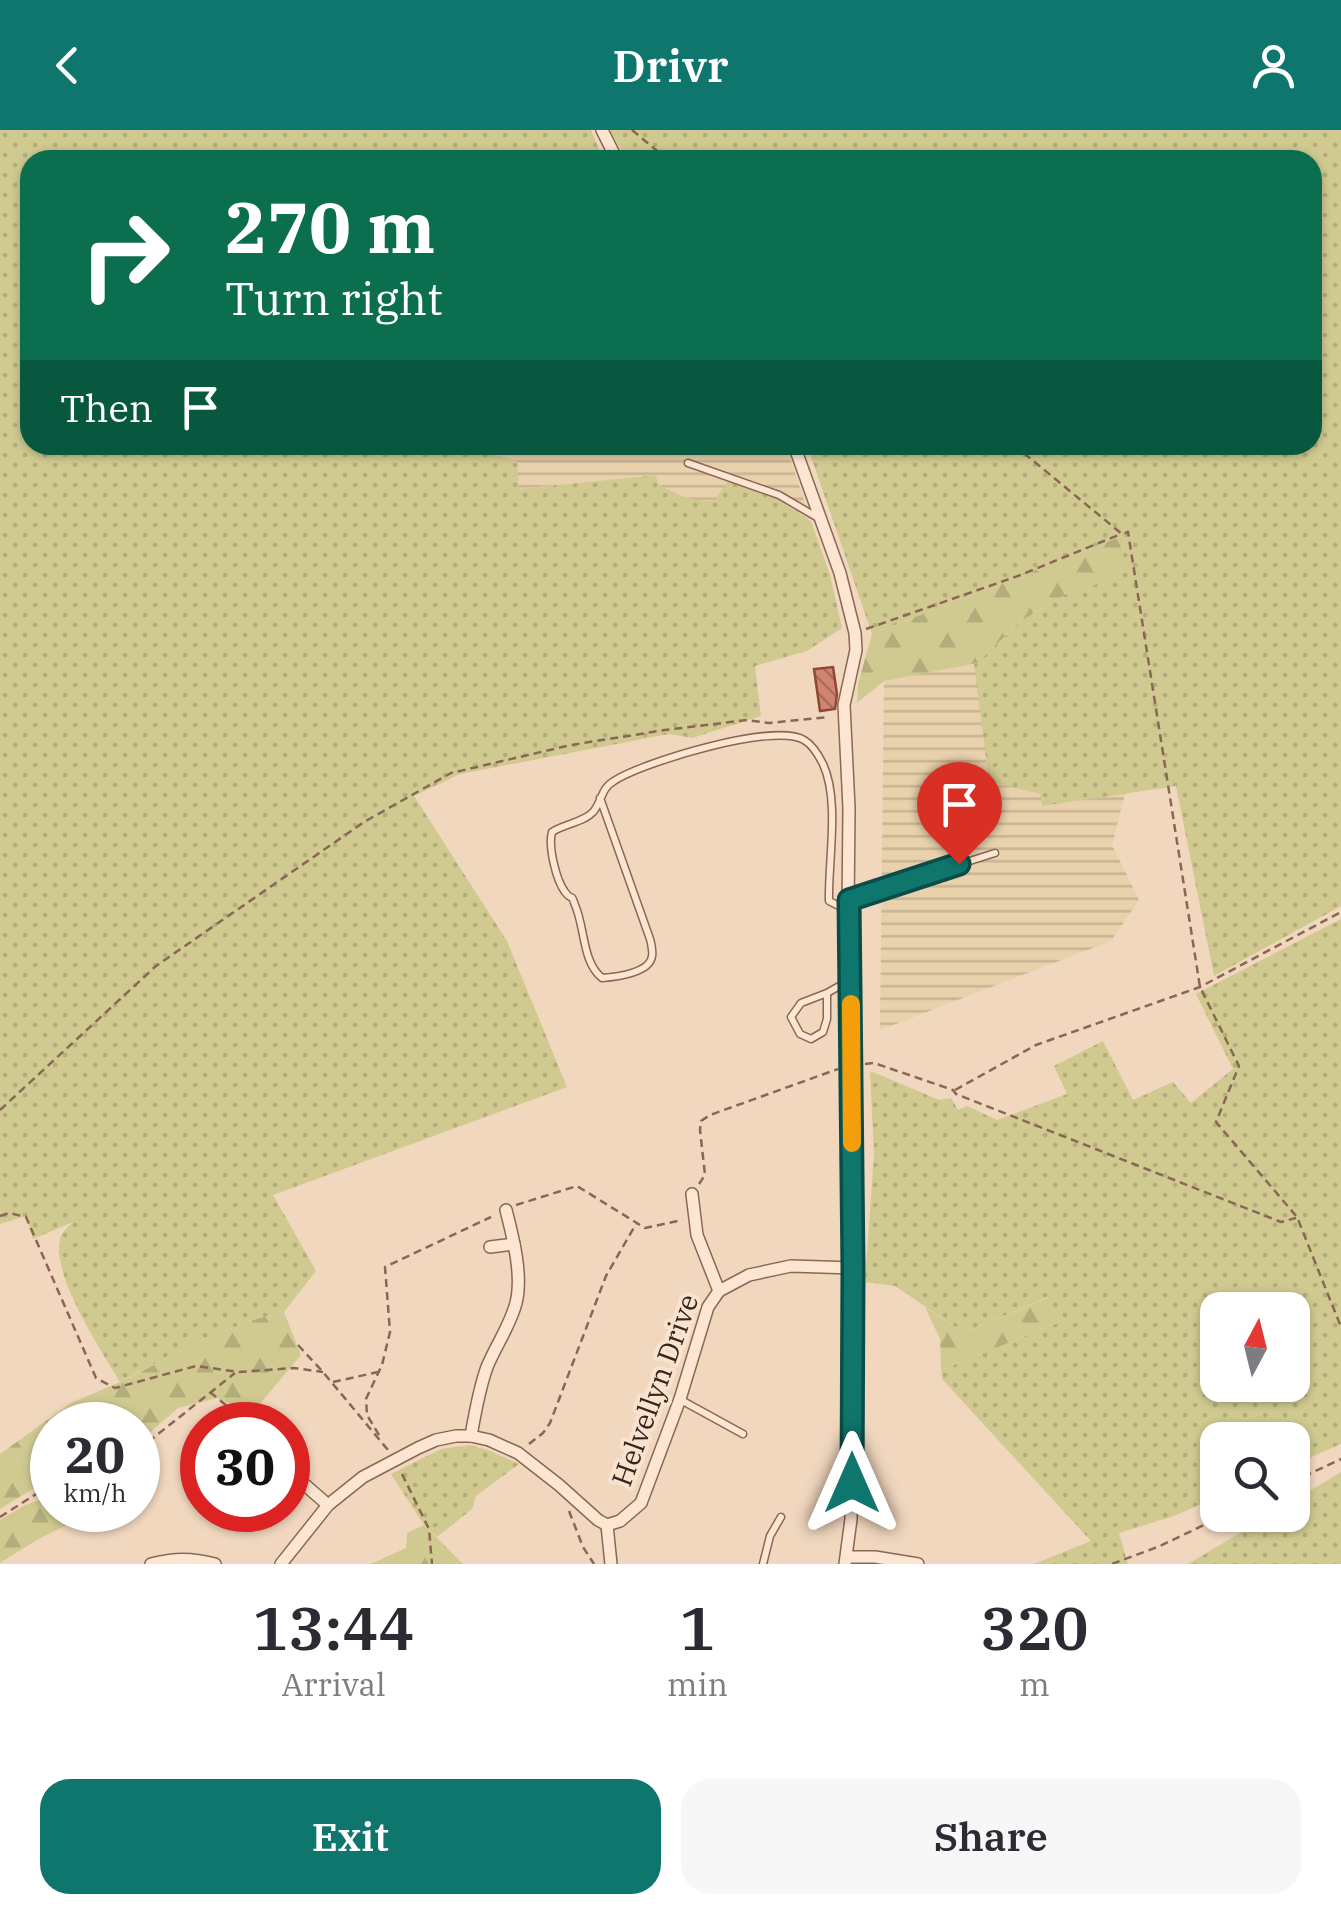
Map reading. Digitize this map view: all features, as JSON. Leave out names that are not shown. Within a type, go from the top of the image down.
[{"type":"street","points":[[798,455],[840,573],[856,632],[844,704],[850,808],[853,1268],[851,1519],[846,1561],[875,1557],[918,1564]]},
{"type":"street","points":[[692,1194],[696,1234],[718,1291]]},
{"type":"street","points":[[281,1564],[328,1505],[363,1477],[436,1440],[471,1436],[488,1368],[517,1300],[514,1244],[506,1210]]},
{"type":"street","points":[[490,1247],[514,1244]]},
{"type":"street","name":"Helvellyn Drive","points":[[471,1436],[518,1453],[598,1520],[607,1525],[620,1522],[642,1503],[680,1400],[708,1307],[718,1291],[749,1275],[791,1266],[853,1268]]},
{"type":"street","points":[[310,1489],[328,1505]]},
{"type":"street","points":[[607,1525],[611,1564]]},
{"type":"street","points":[[151,1564],[176,1558],[215,1564]]},
{"type":"lane","points":[[688,463],[779,495],[821,520]]},
{"type":"lane","points":[[600,798],[653,954],[650,963],[642,968],[602,978],[594,972],[576,906],[564,891],[549,841],[552,832],[592,813],[600,798],[608,784],[630,771],[725,743],[781,734],[806,741],[825,768],[831,803],[830,901],[848,905],[996,852]]},
{"type":"lane","points":[[827,993],[823,1032],[812,1039],[800,1034],[791,1017],[801,1003],[851,979]]},
{"type":"lane","points":[[680,1400],[744,1434]]},
{"type":"lane","points":[[763,1564],[770,1536],[781,1517]]},
{"type":"path","points":[[632,130],[656,150]]},
{"type":"path","points":[[1026,455],[1122,534]]},
{"type":"path","points":[[856,632],[1018,576],[1128,532],[1200,987],[1239,1066],[1216,1122],[1297,1217],[1341,1327]]},
{"type":"path","points":[[0,1110],[156,966],[364,822],[451,773],[571,745],[665,730],[747,720],[845,716]]},
{"type":"path","points":[[954,1090],[1024,1050],[1200,987],[1341,912]]},
{"type":"path","points":[[692,1194],[705,1175],[701,1121],[851,1064],[874,1063],[954,1090],[1282,1222],[1297,1217]]},
{"type":"path","points":[[379,1435],[367,1415],[366,1399],[390,1332],[385,1266],[522,1202],[577,1186],[646,1228],[695,1217]]},
{"type":"path","points":[[0,1216],[9,1213],[26,1218],[96,1378],[115,1388],[196,1366],[236,1372],[294,1368],[324,1372]]},
{"type":"path","points":[[518,1453],[550,1423],[606,1276],[636,1223]]},
{"type":"path","points":[[298,1345],[396,1460],[429,1530],[432,1564]]},
{"type":"path","points":[[160,1432],[236,1372]]},
{"type":"path","points":[[332,1382],[378,1372]]},
{"type":"path","points":[[210,1392],[222,1402]]},
{"type":"path","points":[[1310,1474],[1341,1459]]},
{"type":"path","points":[[559,1485],[583,1547],[594,1564]]},
{"type":"path","points":[[0,1517],[30,1498]]},
{"type":"path","points":[[1112,1564],[1200,1527]]},
{"type":"shaded area","points":[[489,455],[789,455],[811,521],[778,499],[700,502],[675,495],[658,484],[656,475],[518,489]]},
{"type":"shaded area","points":[[1087,615],[1127,786],[1112,845],[1139,900],[1111,941],[880,1030],[884,672]]},
{"type":"green space","points":[[0,130],[591,130],[600,150],[20,150],[20,455],[497,455],[517,461],[519,489],[656,475],[658,484],[678,494],[714,501],[729,480],[764,491],[811,521],[830,575],[842,628],[807,651],[755,666],[761,716],[692,738],[669,734],[460,774],[414,796],[507,941],[567,1087],[273,1195],[316,1271],[284,1312],[199,1341],[120,1382],[68,1288],[59,1249],[62,1234],[73,1222],[33,1239],[26,1216],[0,1224]]},
{"type":"green space","points":[[610,130],[1341,130],[1341,906],[1214,976],[1176,786],[1042,806],[1040,794],[989,781],[974,664],[1021,621],[1069,592],[1121,577],[1125,535],[872,634],[810,455],[1322,455],[1322,150],[621,150]]},
{"type":"green space","points":[[1125,535],[1121,577],[1069,592],[1021,621],[977,663],[884,681],[857,703],[858,684],[872,634]]},
{"type":"green space","points":[[1341,919],[1341,1444],[1310,1458],[1310,1422],[1200,1422],[1200,1505],[1119,1533],[1128,1564],[1034,1564],[1091,1541],[942,1379],[941,1370],[1060,1322],[1048,1297],[964,1333],[895,1286],[865,1282],[874,1154],[870,1073],[939,1100],[951,1098],[958,1110],[967,1106],[997,1120],[1067,1094],[1054,1066],[1103,1041],[1133,1100],[1173,1082],[1191,1103],[1233,1069],[1196,994]]},
{"type":"green space","points":[[1049,1297],[1060,1322],[941,1370],[940,1339],[925,1307],[964,1333]]},
{"type":"green space","points":[[284,1312],[301,1355],[261,1402],[226,1402],[217,1398],[180,1402],[180,1407],[160,1424],[160,1402],[73,1402],[199,1341]]},
{"type":"green space","points":[[30,1432],[30,1491],[0,1509],[0,1454]]},
{"type":"green space","points":[[470,1445],[519,1464],[476,1496],[472,1509],[437,1537],[424,1525],[391,1474],[441,1449]]},
{"type":"green space","points":[[1341,1472],[1341,1564],[1188,1564],[1242,1532],[1310,1532],[1310,1491]]},
{"type":"green space","points":[[30,1503],[30,1532],[53,1532],[0,1563],[0,1520]]},
{"type":"green space","points":[[424,1525],[463,1564],[371,1564],[406,1548],[407,1533]]},
{"type":"building","points":[[833,667],[835,709],[820,711],[814,669]]},
{"type":"slow traffic","points":[[851,1004],[852,1143]]},
{"type":"route","points":[[852,1483],[849,900],[959,864]]}]
